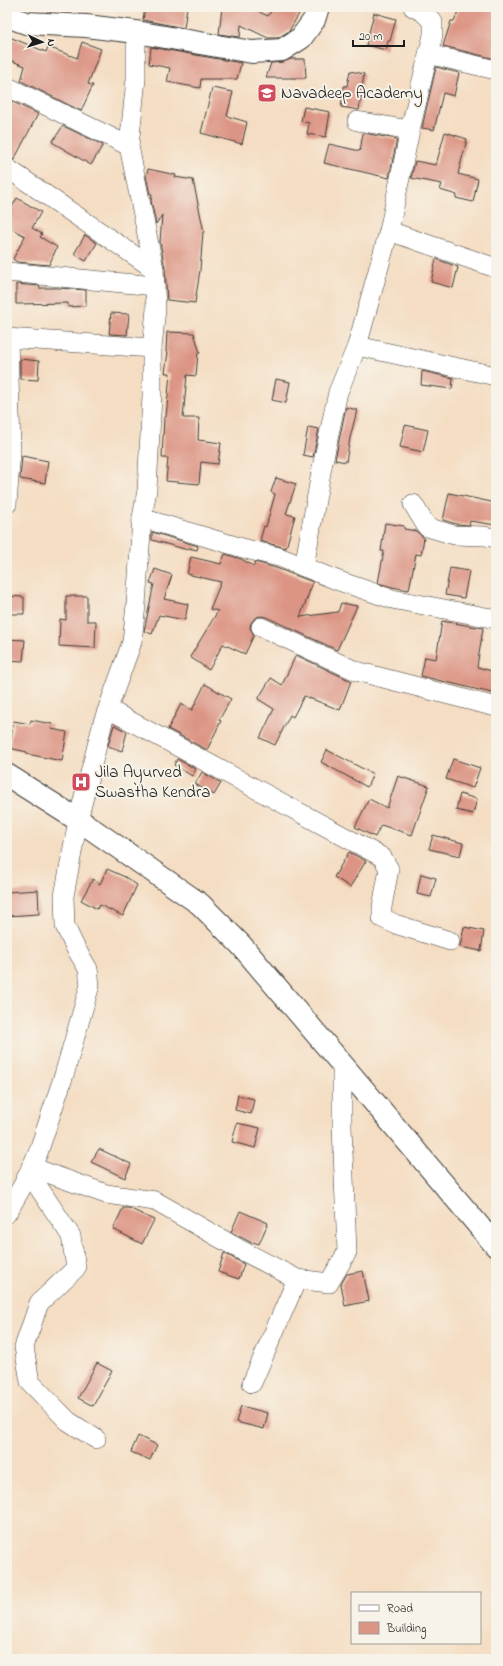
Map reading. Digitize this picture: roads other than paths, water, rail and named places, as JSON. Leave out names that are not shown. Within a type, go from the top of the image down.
[{"type":"street","points":[[304,567],[338,392],[357,346],[389,231],[410,130],[434,35],[433,22],[424,12],[414,7]]},
{"type":"street","points":[[7,16],[26,23],[86,26],[136,32],[252,52],[282,50],[301,38],[314,20],[315,8]]},
{"type":"street","points":[[7,1213],[38,1153],[64,1075],[90,985],[88,969],[74,947],[65,926],[64,896],[78,820],[108,709],[132,642],[142,518],[148,482],[152,396],[152,348],[156,309],[155,278],[129,146],[136,79],[136,32]]},
{"type":"street","points":[[428,54],[496,70]]},
{"type":"street","points":[[10,88],[129,146]]},
{"type":"street","points":[[357,122],[410,130]]},
{"type":"street","points":[[7,168],[155,278]]},
{"type":"street","points":[[389,231],[496,268]]},
{"type":"street","points":[[7,272],[155,278]]},
{"type":"street","points":[[7,504],[11,451],[7,338],[152,348]]},
{"type":"street","points":[[357,346],[496,376]]},
{"type":"street","points":[[413,504],[427,527],[454,535],[496,538]]},
{"type":"street","points":[[142,518],[246,549],[279,557],[339,581],[392,599],[496,619]]},
{"type":"street","points":[[261,627],[356,672],[496,707]]},
{"type":"street","points":[[108,709],[382,857],[389,869],[382,907],[382,918],[395,924],[450,941]]},
{"type":"street","points":[[7,775],[78,820],[200,904],[241,945],[496,1246]]},
{"type":"street","points":[[30,1170],[106,1194],[156,1201],[238,1249],[297,1279],[329,1283],[347,1252],[342,1126],[342,1063]]},
{"type":"street","points":[[30,1170],[71,1236],[76,1268],[39,1303],[24,1347],[30,1382],[68,1421],[96,1439]]},
{"type":"street","points":[[252,1383],[297,1279]]},
{"type":"place","name":"Navadeep Academy","points":[[267,93]]},
{"type":"place","name":"Jila Ayurved Swastha Kendra","points":[[81,782]]}]
